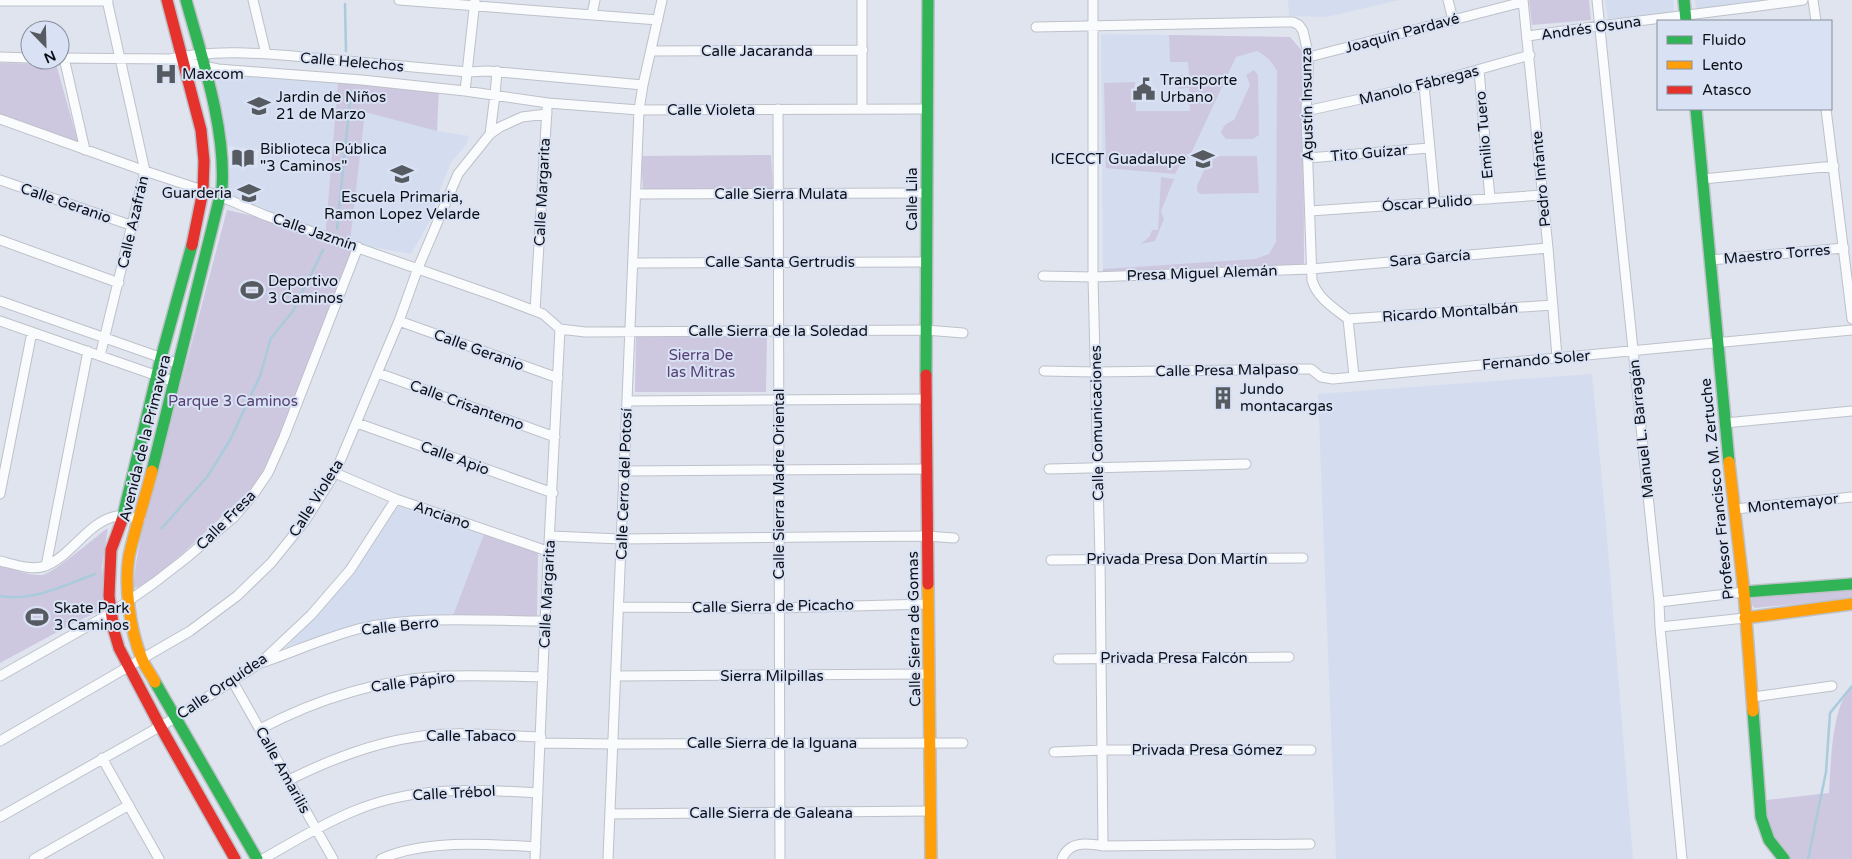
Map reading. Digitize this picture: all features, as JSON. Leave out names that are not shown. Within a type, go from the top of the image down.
[{"type":"street","points":[[0,1],[108,0]]},
{"type":"street","name":"Calle Azafrán","points":[[100,356],[106,338],[145,171],[108,0]]},
{"type":"street","name":"Avenida de la Primavera","points":[[168,0],[201,130],[204,161],[203,191],[194,239],[161,358],[123,516],[110,550],[111,613],[119,648],[128,667],[235,859]]},
{"type":"street","name":"Avenida de la Primavera","points":[[186,0],[204,67],[221,143],[224,174],[175,382],[129,557],[128,602],[132,628],[142,659],[257,859]]},
{"type":"street","points":[[253,0],[266,54]]},
{"type":"street","points":[[405,0],[532,5],[592,14],[658,20]]},
{"type":"street","points":[[592,14],[595,0]]},
{"type":"street","name":"Calle Cerro del Potosí","points":[[608,859],[639,110],[662,0]]},
{"type":"street","points":[[862,0],[862,108]]},
{"type":"street","name":"Calle Lila","points":[[926,399],[928,0]]},
{"type":"street","name":"Calle Comunicaciones","points":[[1093,0],[1094,277],[1100,559],[1103,846]]},
{"type":"street","points":[[1448,0],[1453,20]]},
{"type":"street","name":"Manuel L. Barragán","points":[[1597,0],[1659,602],[1682,859]]},
{"type":"street","points":[[1684,0],[1686,19]]},
{"type":"street","name":"Andrés Osuna","points":[[1672,20],[1804,0]]},
{"type":"street","points":[[1813,0],[1816,20]]},
{"type":"street","name":"Joaquín Pardavé","points":[[1309,57],[1523,1]]},
{"type":"street","name":"Pedro Infante","points":[[1523,1],[1530,55],[1557,357]]},
{"type":"street","points":[[465,90],[475,2]]},
{"type":"street","name":"Andrés Osuna","points":[[1528,36],[1599,25],[1657,21]]},
{"type":"street","name":"Agustín Insunza","points":[[1036,27],[1293,22],[1299,25],[1307,42],[1309,57],[1306,111],[1311,269],[1314,286],[1321,297],[1348,319]]},
{"type":"street","name":"Calle Jacaranda","points":[[651,51],[863,50]]},
{"type":"street","name":"Calle Helechos","points":[[70,58],[183,59],[201,55],[266,54],[643,85]]},
{"type":"street","name":"Manolo Fábregas","points":[[1306,111],[1424,85],[1530,55]]},
{"type":"street","points":[[0,57],[20,58]]},
{"type":"street","name":"Calle Violeta","points":[[183,59],[204,67],[465,90],[548,102],[639,110],[928,109]]},
{"type":"street","points":[[65,70],[86,150]]},
{"type":"street","name":"Emilio Tuero","points":[[1479,70],[1490,199]]},
{"type":"street","points":[[490,134],[497,72]]},
{"type":"street","points":[[1424,85],[1435,203]]},
{"type":"street","name":"Calle Margarita","points":[[535,311],[548,102]]},
{"type":"street","name":"Calle Sierra Madre Oriental","points":[[778,109],[780,859]]},
{"type":"street","name":"Profesor Francisco M. Zertuche","points":[[1696,110],[1725,423],[1744,592],[1761,817],[1769,840],[1784,859]]},
{"type":"street","points":[[1826,110],[1852,319]]},
{"type":"street","name":"Calle Violeta","points":[[0,741],[190,632],[237,596],[271,563],[305,521],[335,473],[378,373],[418,268],[458,174],[490,134],[500,127],[522,117],[547,114]]},
{"type":"street","name":"Calle Jazmín","points":[[0,119],[220,196],[264,215],[544,314],[560,330]]},
{"type":"street","name":"Tito Guízar","points":[[1308,158],[1429,148]]},
{"type":"street","points":[[1703,179],[1834,166]]},
{"type":"street","name":"Calle Geranio","points":[[0,180],[133,226]]},
{"type":"street","name":"Calle Sierra Mulata","points":[[636,194],[927,193]]},
{"type":"street","name":"Óscar Pulido","points":[[1310,210],[1543,195]]},
{"type":"street","points":[[0,240],[119,283]]},
{"type":"street","name":"Calle Fresa","points":[[0,676],[128,602],[180,563],[219,530],[234,516],[263,482],[284,437],[358,247]]},
{"type":"street","name":"Sara García","points":[[1311,269],[1548,248]]},
{"type":"street","name":"Maestro Torres","points":[[1711,260],[1844,248]]},
{"type":"street","name":"Calle Santa Gertrudis","points":[[633,263],[926,262]]},
{"type":"street","name":"Presa Miguel Alemán","points":[[1043,276],[1094,277],[1311,269]]},
{"type":"street","points":[[0,301],[179,364]]},
{"type":"street","name":"Ricardo Montalbán","points":[[1348,319],[1553,306]]},
{"type":"street","points":[[1348,319],[1354,376]]},
{"type":"street","points":[[0,321],[175,382]]},
{"type":"street","name":"Calle Geranio","points":[[399,321],[558,378]]},
{"type":"street","points":[[560,330],[630,332]]},
{"type":"street","name":"Calle Margarita","points":[[536,859],[545,621],[551,536],[560,330]]},
{"type":"street","name":"Calle Sierra de la Soledad","points":[[630,332],[926,330],[963,333]]},
{"type":"street","name":"Fernando Soler","points":[[1354,376],[1852,330]]},
{"type":"street","points":[[0,494],[32,332]]},
{"type":"street","points":[[46,566],[88,351]]},
{"type":"street","name":"Calle Presa Malpaso","points":[[1044,371],[1300,369],[1314,370],[1321,377],[1327,379],[1354,376]]},
{"type":"street","name":"Calle Crisantemo","points":[[378,373],[555,437]]},
{"type":"street","points":[[627,401],[926,399]]},
{"type":"street","name":"Calle Sierra de Gomas","points":[[926,399],[931,859]]},
{"type":"street","points":[[1725,423],[1852,411]]},
{"type":"street","name":"Calle Apio","points":[[357,423],[553,493]]},
{"type":"street","points":[[1049,468],[1246,464]]},
{"type":"street","points":[[624,471],[926,469]]},
{"type":"street","name":"Anciano","points":[[335,473],[396,499],[550,552]]},
{"type":"street","name":"Montemayor","points":[[1735,509],[1852,497]]},
{"type":"street","name":"Calle Orquídea","points":[[0,817],[175,718],[260,663],[311,615],[350,570],[396,499]]},
{"type":"street","points":[[0,561],[34,568],[46,566],[67,552],[91,530],[105,521],[116,516],[140,519]]},
{"type":"street","points":[[551,536],[621,539],[779,539],[927,536],[954,538]]},
{"type":"street","name":"Privada Presa Don Martín","points":[[1051,560],[1303,558]]},
{"type":"street","points":[[1659,602],[1744,592],[1852,584]]},
{"type":"street","name":"Calle Sierra de Picacho","points":[[619,607],[779,608],[928,604]]},
{"type":"street","points":[[1660,627],[1852,604]]},
{"type":"street","name":"Calle Berro","points":[[260,663],[370,627],[428,621],[545,621]]},
{"type":"street","name":"Privada Presa Falcón","points":[[1058,659],[1290,657]]},
{"type":"street","name":"Sierra Milpillas","points":[[616,676],[929,674]]},
{"type":"street","name":"Calle Pápiro","points":[[260,729],[315,704],[365,687],[442,676],[543,677]]},
{"type":"street","name":"Calle Amarilis","points":[[233,682],[333,859]]},
{"type":"street","points":[[1753,697],[1832,686]]},
{"type":"street","name":"Calle Tabaco","points":[[289,780],[339,756],[377,744],[421,736],[444,734],[613,744]]},
{"type":"street","name":"Calle Sierra de la Iguana","points":[[613,744],[963,742]]},
{"type":"street","name":"Privada Presa Gómez","points":[[1054,752],[1103,750],[1312,750]]},
{"type":"street","points":[[102,758],[156,858]]},
{"type":"street","name":"Calle Trébol","points":[[263,859],[316,829],[354,811],[391,799],[412,794],[477,789],[538,793]]},
{"type":"street","points":[[34,859],[128,805]]},
{"type":"street","name":"Calle Sierra de Galeana","points":[[610,814],[780,814],[931,811]]},
{"type":"street","points":[[1063,856],[1070,847],[1083,843],[1103,846],[1310,844]]},
{"type":"street","points":[[381,859],[411,850],[459,844],[536,847]]},
{"type":"shaded area","points":[[1288,0],[1399,0],[1327,17],[1289,16]]},
{"type":"shaded area","points":[[1605,0],[1673,0],[1674,13],[1608,19]]},
{"type":"shaded area","points":[[1695,0],[1796,0],[1696,11]]},
{"type":"shaded area","name":"ICECCT Guadalupe","points":[[1101,34],[1290,37],[1303,52],[1304,267],[1103,273]]},
{"type":"shaded area","points":[[215,76],[338,82],[325,238],[232,198],[229,188],[230,166],[257,167],[259,150],[228,146]]},
{"type":"shaded area","name":"Escuela Primaria, Ramon Lopez Velarde","points":[[365,111],[437,131],[469,136],[466,145],[451,162],[430,221],[411,254],[350,243]]},
{"type":"shaded area","points":[[1592,374],[1633,859],[1336,859],[1318,394]]},
{"type":"shaded area","points":[[398,506],[484,534],[452,618],[353,627],[286,648],[353,575]]},
{"type":"green space","points":[[1529,0],[1589,0],[1591,20],[1532,25]]},
{"type":"green space","points":[[1169,35],[1290,37],[1303,52],[1304,267],[1103,273],[1103,269],[1255,259],[1269,254],[1276,242],[1277,71],[1268,59],[1257,51],[1236,57],[1187,162],[1179,167],[1175,174],[1106,168],[1104,83],[1135,82],[1136,111],[1190,111],[1189,88],[1178,89],[1178,75],[1189,75],[1188,62],[1170,62]]},
{"type":"green space","points":[[0,63],[20,63],[20,70],[58,70],[78,142],[0,114]]},
{"type":"green space","points":[[1254,70],[1258,75],[1259,135],[1253,139],[1226,139],[1221,133],[1222,130],[1234,120],[1250,85],[1246,75]]},
{"type":"green space","name":"Parque 3 Caminos","points":[[338,82],[439,88],[437,131],[365,112],[350,243],[354,251],[267,466],[251,489],[180,556],[152,579],[140,587],[133,588],[142,530],[227,210],[258,217],[325,238]]},
{"type":"green space","points":[[771,155],[773,190],[643,190],[641,156]]},
{"type":"green space","points":[[1214,156],[1257,156],[1259,193],[1200,194],[1197,191],[1197,186],[1209,159]]},
{"type":"green space","points":[[1161,177],[1174,179],[1161,211],[1164,219],[1155,241],[1141,244],[1150,236],[1152,230],[1158,230]]},
{"type":"green space","name":"Sierra De las Mitras","points":[[636,336],[767,337],[766,392],[635,392]]},
{"type":"green space","points":[[108,528],[102,566],[106,608],[0,663],[0,566],[42,575],[55,569]]},
{"type":"green space","points":[[484,534],[538,551],[537,616],[452,618]]},
{"type":"green space","points":[[1852,587],[1852,598],[1755,608],[1752,605],[1752,598],[1757,595]]},
{"type":"green space","points":[[1852,687],[1852,859],[1790,859],[1777,851],[1759,801],[1829,793],[1836,721],[1845,696]]},
{"type":"waterway","points":[[345,4],[346,51]]},
{"type":"waterway","points":[[337,229],[351,91]]},
{"type":"waterway","points":[[162,528],[207,477],[230,440],[260,376],[271,338],[293,311],[323,250]]},
{"type":"waterway","points":[[0,596],[25,597],[37,595],[95,574]]},
{"type":"waterway","points":[[1808,859],[1826,772],[1830,713],[1852,686]]},
{"type":"traffic: fast","points":[[152,471],[222,188],[222,165],[217,117],[186,0]]},
{"type":"traffic: fast","points":[[926,375],[928,0]]},
{"type":"traffic: fast","points":[[1684,0],[1686,20]]},
{"type":"traffic: fast","points":[[1696,110],[1729,462]]},
{"type":"traffic: fast","points":[[122,520],[161,358],[192,245]]},
{"type":"traffic: fast","points":[[1744,592],[1852,584]]},
{"type":"traffic: fast","points":[[155,682],[257,859]]},
{"type":"traffic: fast","points":[[1753,711],[1761,817],[1769,840],[1784,859]]},
{"type":"traffic: slow","points":[[1729,462],[1744,592],[1753,711]]},
{"type":"traffic: slow","points":[[152,471],[129,556],[127,581],[134,635],[143,662],[155,682]]},
{"type":"traffic: slow","points":[[928,584],[931,859]]},
{"type":"traffic: slow","points":[[1745,618],[1852,604]]},
{"type":"traffic: jam","points":[[167,0],[201,130],[204,161],[203,191],[192,245]]},
{"type":"traffic: jam","points":[[926,375],[928,584]]},
{"type":"traffic: jam","points":[[122,520],[111,550],[109,596],[114,631],[119,648],[160,726],[235,859]]},
{"type":"place","name":"Maxcom","points":[[166,74]]},
{"type":"place","name":"Transporte Urbano","points":[[1144,89]]},
{"type":"place","name":"Jardin de Niños 21 de Marzo","points":[[259,106]]},
{"type":"place","name":"Biblioteca Pública \"3 Caminos\"","points":[[243,158]]},
{"type":"place","name":"ICECCT Guadalupe","points":[[1203,159]]},
{"type":"place","name":"Escuela Primaria, Ramon Lopez Velarde","points":[[402,174]]},
{"type":"place","name":"Guarderia","points":[[249,193]]},
{"type":"place","name":"Deportivo 3 Caminos","points":[[252,290]]},
{"type":"place","name":"Jundo montacargas","points":[[1223,398]]},
{"type":"place","name":"Skate Park 3 Caminos","points":[[37,617]]}]
